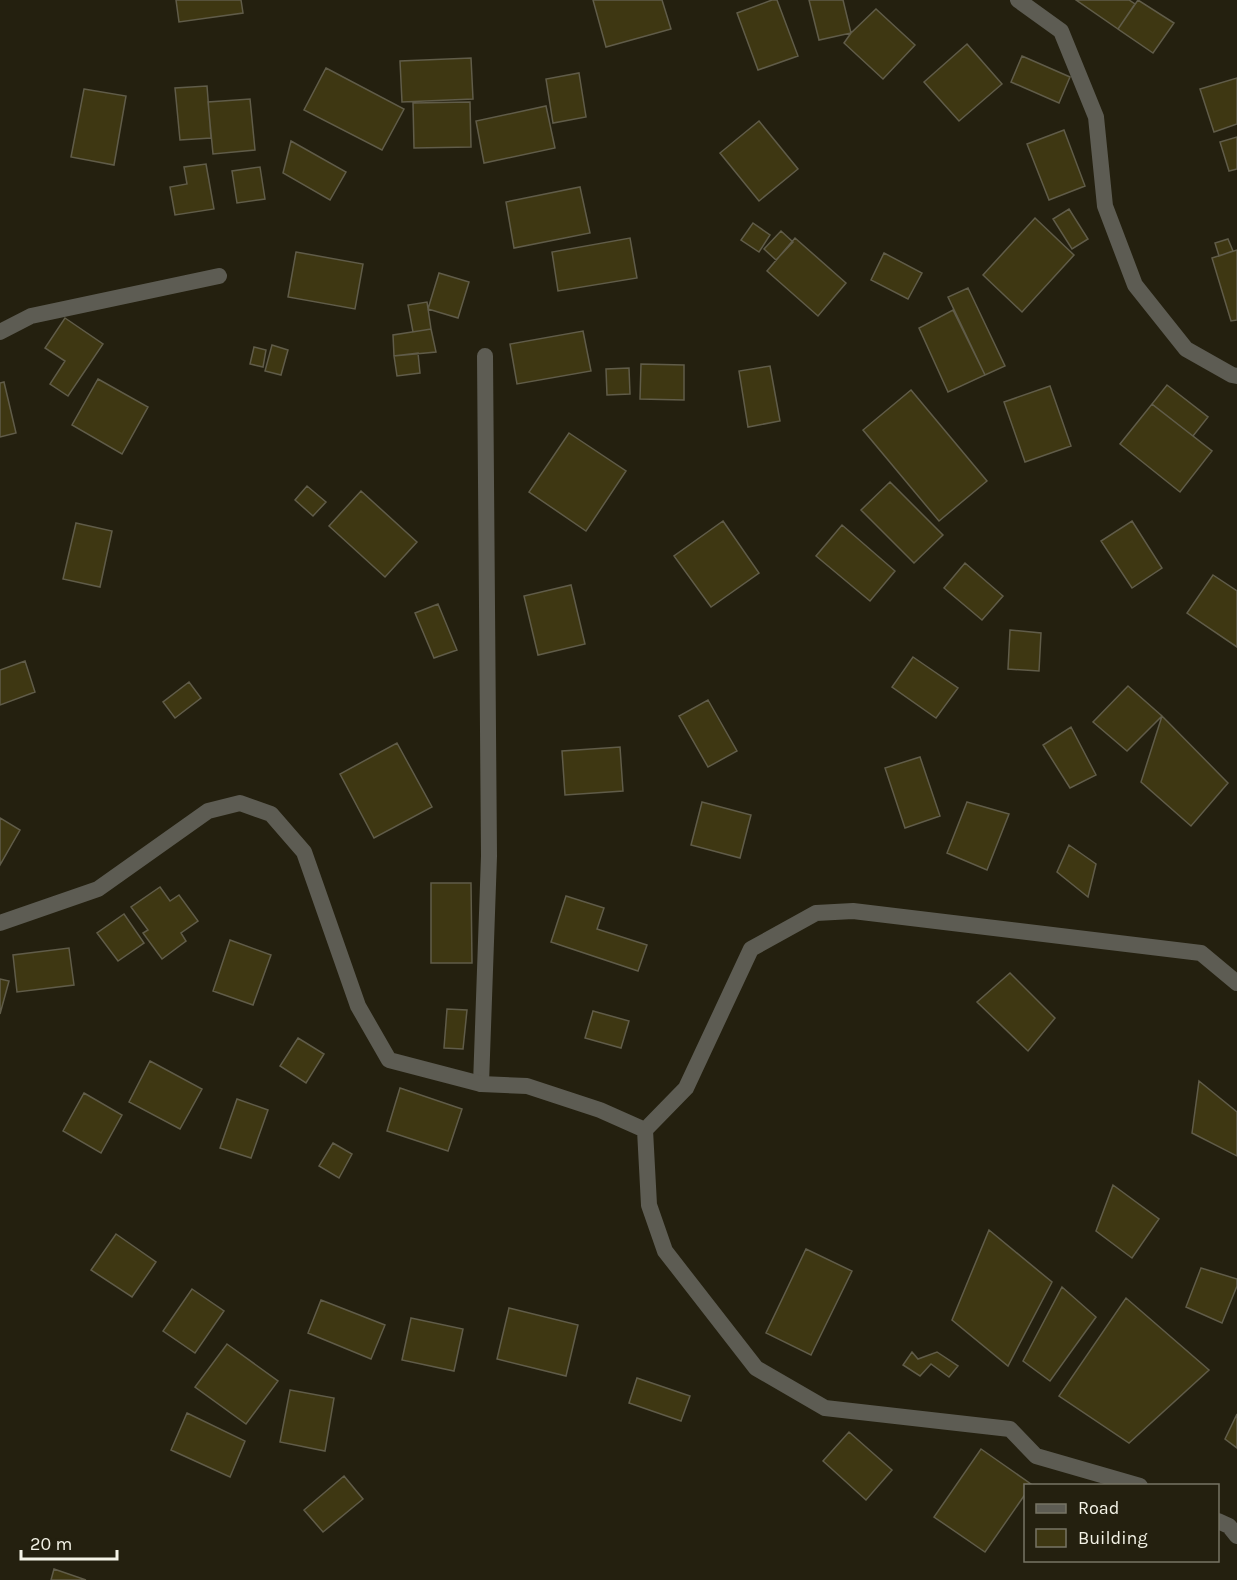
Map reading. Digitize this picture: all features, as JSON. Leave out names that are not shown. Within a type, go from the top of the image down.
[{"type":"street","points":[[1018,0],[1061,31],[1096,117],[1105,206],[1135,285],[1186,349],[1237,376]]},
{"type":"street","points":[[0,332],[31,316],[219,276]]},
{"type":"street","points":[[481,1084],[489,856],[485,356]]},
{"type":"street","points":[[0,923],[98,889],[208,811],[240,803],[271,814],[304,852],[358,1006],[389,1060],[481,1084],[526,1086],[600,1110],[645,1130]]},
{"type":"street","points":[[1136,1484],[1036,1456],[1010,1429],[825,1408],[756,1368],[665,1251],[649,1205],[645,1130],[686,1088],[751,949],[816,913],[853,911],[1201,953],[1237,983]]},
{"type":"street","points":[[1219,1521],[1229,1526],[1237,1536]]},
{"type":"building","points":[[176,0],[241,0],[243,13],[179,22]]},
{"type":"building","points":[[593,0],[662,0],[671,29],[606,47]]},
{"type":"building","points":[[777,0],[798,56],[758,70],[737,13]]},
{"type":"building","points":[[809,0],[843,0],[851,33],[819,40]]},
{"type":"building","points":[[1076,0],[1129,0],[1135,4],[1118,29]]},
{"type":"building","points":[[1138,0],[1174,23],[1153,53],[1118,29]]},
{"type":"building","points":[[876,9],[915,45],[883,79],[844,43]]},
{"type":"building","points":[[967,44],[1002,84],[959,121],[924,82]]},
{"type":"building","points":[[1022,56],[1070,77],[1059,103],[1011,82]]},
{"type":"building","points":[[471,58],[473,99],[402,102],[400,61]]},
{"type":"building","points":[[326,68],[404,109],[382,150],[304,110]]},
{"type":"building","points":[[579,73],[586,117],[553,123],[546,79]]},
{"type":"building","points":[[1237,78],[1237,124],[1214,132],[1200,89]]},
{"type":"building","points":[[207,86],[211,138],[180,140],[175,88]]},
{"type":"building","points":[[84,89],[126,96],[114,165],[71,157]]},
{"type":"building","points":[[250,99],[255,150],[213,154],[208,102]]},
{"type":"building","points":[[470,102],[471,147],[414,148],[413,103]]},
{"type":"building","points":[[546,106],[555,148],[484,163],[476,121]]},
{"type":"building","points":[[759,121],[798,169],[759,201],[720,153]]},
{"type":"building","points":[[1064,130],[1085,186],[1049,200],[1027,144]]},
{"type":"building","points":[[1237,137],[1237,169],[1229,171],[1220,142]]},
{"type":"building","points":[[291,141],[346,172],[330,200],[283,173]]},
{"type":"building","points":[[206,164],[214,209],[175,215],[170,187],[187,184],[184,167]]},
{"type":"building","points":[[260,167],[265,199],[237,203],[232,171]]},
{"type":"building","points":[[580,187],[590,233],[514,248],[506,202]]},
{"type":"building","points":[[1069,209],[1088,239],[1072,249],[1053,219]]},
{"type":"building","points":[[1035,218],[1074,255],[1022,312],[983,275]]},
{"type":"building","points":[[753,223],[770,235],[759,252],[741,240]]},
{"type":"building","points":[[781,231],[793,242],[776,260],[764,249]]},
{"type":"building","points":[[630,238],[637,278],[558,291],[552,252]]},
{"type":"building","points":[[795,238],[846,283],[818,316],[767,271]]},
{"type":"building","points":[[1228,239],[1233,251],[1219,256],[1215,243]]},
{"type":"building","points":[[1237,250],[1237,320],[1231,321],[1212,258]]},
{"type":"building","points":[[296,252],[363,264],[355,309],[288,297]]},
{"type":"building","points":[[884,253],[922,273],[908,299],[871,280]]},
{"type":"building","points":[[439,273],[469,282],[458,318],[428,309]]},
{"type":"building","points":[[968,288],[1005,366],[985,375],[948,297]]},
{"type":"building","points":[[427,302],[431,329],[413,332],[408,305]]},
{"type":"building","points":[[953,310],[985,375],[948,392],[919,328]]},
{"type":"building","points":[[65,318],[103,344],[68,396],[50,384],[65,361],[45,348]]},
{"type":"building","points":[[431,329],[436,352],[394,356],[393,335]]},
{"type":"building","points":[[583,331],[591,371],[517,384],[510,344]]},
{"type":"building","points":[[272,345],[288,350],[281,375],[265,371]]},
{"type":"building","points":[[254,347],[266,350],[263,367],[250,364]]},
{"type":"building","points":[[418,353],[420,373],[397,376],[394,356]]},
{"type":"building","points":[[641,364],[684,365],[684,400],[640,399]]},
{"type":"building","points":[[770,366],[780,421],[748,427],[739,371]]},
{"type":"building","points":[[629,368],[630,394],[607,395],[606,369]]},
{"type":"building","points":[[98,379],[148,407],[122,454],[72,425]]},
{"type":"building","points":[[4,382],[16,433],[0,437],[0,383]]},
{"type":"building","points":[[1167,385],[1208,417],[1193,436],[1152,404]]},
{"type":"building","points":[[1050,386],[1071,446],[1025,462],[1004,402]]},
{"type":"building","points":[[911,390],[987,481],[939,521],[863,430]]},
{"type":"building","points":[[1152,404],[1212,451],[1180,492],[1120,444]]},
{"type":"building","points":[[569,433],[626,471],[586,531],[529,492]]},
{"type":"building","points":[[890,482],[943,535],[914,563],[861,510]]},
{"type":"building","points":[[307,486],[326,502],[313,516],[295,500]]},
{"type":"building","points":[[361,491],[417,542],[385,577],[329,526]]},
{"type":"building","points":[[723,521],[759,573],[711,607],[674,556]]},
{"type":"building","points":[[1132,521],[1162,568],[1132,588],[1101,541]]},
{"type":"building","points":[[76,523],[112,531],[100,587],[63,579]]},
{"type":"building","points":[[842,525],[895,571],[870,601],[816,556]]},
{"type":"building","points":[[965,563],[1003,596],[982,620],[944,588]]},
{"type":"building","points":[[1213,575],[1237,591],[1237,647],[1187,613]]},
{"type":"building","points":[[571,585],[585,644],[538,655],[524,596]]},
{"type":"building","points":[[438,604],[457,650],[434,658],[415,613]]},
{"type":"building","points":[[1010,630],[1041,633],[1039,671],[1008,669]]},
{"type":"building","points":[[913,657],[958,688],[936,718],[892,687]]},
{"type":"building","points":[[25,661],[35,692],[0,705],[0,670]]},
{"type":"building","points":[[189,682],[201,698],[175,718],[163,702]]},
{"type":"building","points":[[1128,686],[1162,716],[1127,751],[1093,722]]},
{"type":"building","points":[[708,700],[737,751],[708,767],[679,716]]},
{"type":"building","points":[[1162,716],[1228,783],[1191,826],[1141,782]]},
{"type":"building","points":[[1071,727],[1096,775],[1070,788],[1043,745]]},
{"type":"building","points":[[397,743],[432,807],[374,838],[340,774]]},
{"type":"building","points":[[620,747],[623,791],[565,795],[562,751]]},
{"type":"building","points":[[920,757],[940,816],[905,828],[885,768]]},
{"type":"building","points":[[702,802],[751,815],[740,858],[691,845]]},
{"type":"building","points":[[967,802],[1009,814],[987,870],[947,853]]},
{"type":"building","points":[[0,818],[20,830],[0,865]]},
{"type":"building","points":[[1069,845],[1096,864],[1088,897],[1057,872]]},
{"type":"building","points":[[431,883],[471,883],[472,963],[431,963]]},
{"type":"building","points":[[160,887],[170,901],[179,895],[198,921],[181,933],[186,941],[162,959],[143,933],[148,930],[131,907]]},
{"type":"building","points":[[566,896],[604,908],[597,929],[647,945],[638,971],[551,942]]},
{"type":"building","points":[[124,914],[144,943],[118,961],[97,933]]},
{"type":"building","points":[[230,940],[271,955],[253,1005],[213,991]]},
{"type":"building","points":[[69,948],[74,985],[17,992],[13,955]]},
{"type":"building","points":[[1010,973],[1055,1018],[1028,1051],[977,1002]]},
{"type":"building","points":[[0,979],[9,981],[0,1014]]},
{"type":"building","points":[[447,1009],[467,1010],[463,1049],[444,1048]]},
{"type":"building","points":[[593,1011],[629,1021],[621,1048],[585,1038]]},
{"type":"building","points":[[298,1038],[324,1054],[306,1083],[280,1066]]},
{"type":"building","points":[[150,1061],[202,1089],[180,1129],[129,1102]]},
{"type":"building","points":[[1199,1081],[1237,1112],[1237,1156],[1192,1133]]},
{"type":"building","points":[[400,1088],[462,1109],[448,1151],[387,1131]]},
{"type":"building","points":[[84,1093],[122,1115],[101,1153],[63,1131]]},
{"type":"building","points":[[237,1099],[268,1110],[251,1158],[220,1148]]},
{"type":"building","points":[[333,1143],[352,1154],[339,1178],[319,1166]]},
{"type":"building","points":[[1113,1185],[1159,1219],[1132,1258],[1096,1231]]},
{"type":"building","points":[[989,1230],[1052,1282],[1008,1366],[952,1320]]},
{"type":"building","points":[[116,1234],[156,1262],[132,1297],[91,1270]]},
{"type":"building","points":[[806,1249],[852,1271],[811,1355],[766,1333]]},
{"type":"building","points":[[1201,1268],[1237,1279],[1237,1286],[1222,1323],[1186,1307]]},
{"type":"building","points":[[1062,1287],[1096,1317],[1050,1381],[1023,1361]]},
{"type":"building","points":[[192,1289],[224,1311],[195,1353],[163,1331]]},
{"type":"building","points":[[1126,1298],[1209,1370],[1129,1443],[1059,1396]]},
{"type":"building","points":[[321,1300],[385,1325],[371,1359],[308,1333]]},
{"type":"building","points":[[509,1308],[578,1325],[566,1376],[497,1359]]},
{"type":"building","points":[[411,1318],[463,1329],[454,1371],[402,1360]]},
{"type":"building","points":[[227,1344],[278,1381],[246,1424],[195,1387]]},
{"type":"building","points":[[912,1352],[918,1359],[937,1352],[958,1366],[949,1377],[931,1364],[920,1376],[903,1365]]},
{"type":"building","points":[[637,1378],[690,1396],[681,1421],[629,1403]]},
{"type":"building","points":[[290,1390],[334,1398],[325,1451],[280,1442]]},
{"type":"building","points":[[187,1413],[245,1441],[230,1477],[171,1450]]},
{"type":"building","points":[[1237,1414],[1237,1448],[1225,1439]]},
{"type":"building","points":[[849,1432],[892,1470],[866,1500],[823,1461]]},
{"type":"building","points":[[981,1449],[1031,1484],[1024,1484],[1024,1496],[985,1552],[934,1517]]},
{"type":"building","points":[[344,1476],[363,1499],[323,1532],[304,1510]]},
{"type":"building","points":[[54,1569],[86,1580],[51,1580]]}]
